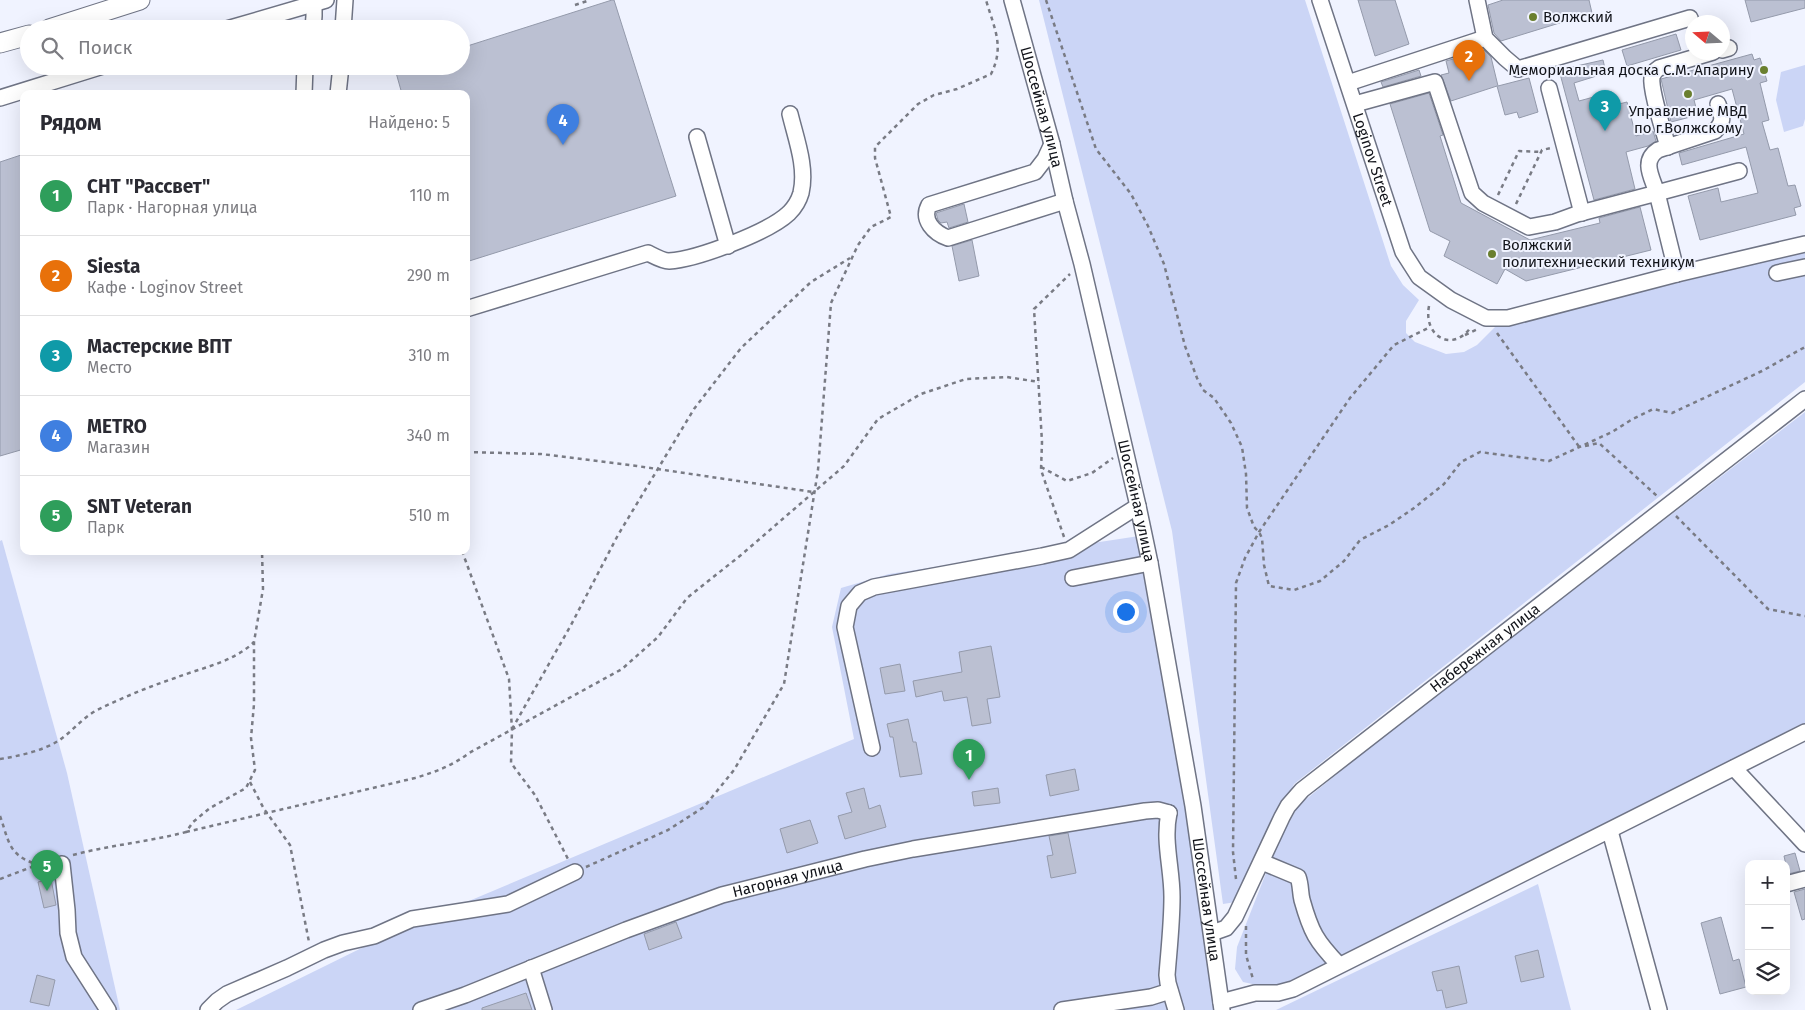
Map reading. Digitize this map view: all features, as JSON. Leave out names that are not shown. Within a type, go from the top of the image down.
[{"type":"main road","points":[[77,20],[140,0]]},
{"type":"main road","points":[[0,43],[20,37]]},
{"type":"street","points":[[344,20],[345,0]]},
{"type":"street","name":"Шоссейная улица","points":[[1012,0],[1052,144],[1082,264],[1126,448],[1150,563],[1193,806],[1221,1006]]},
{"type":"street","name":"Loginov Street","points":[[1320,0],[1403,252],[1419,277],[1450,300],[1486,318],[1508,318],[1678,274]]},
{"type":"street","points":[[1477,0],[1485,38],[1504,58],[1518,69],[1685,19]]},
{"type":"street","points":[[258,20],[320,2]]},
{"type":"street","points":[[313,20],[320,2]]},
{"type":"street","points":[[1348,83],[1485,38]]},
{"type":"street","points":[[1668,147],[1653,90],[1652,79],[1654,72],[1659,68],[1686,60]]},
{"type":"street","points":[[26,90],[74,75]]},
{"type":"street","points":[[304,90],[305,75]]},
{"type":"street","points":[[338,90],[340,75]]},
{"type":"street","points":[[1355,104],[1434,82],[1472,192],[1483,202],[1529,228],[1739,171]]},
{"type":"street","points":[[1549,88],[1582,213]]},
{"type":"street","points":[[0,98],[20,92]]},
{"type":"street","points":[[1718,104],[1722,117],[1721,125],[1715,131],[1658,150],[1648,159],[1648,165],[1678,274],[1805,244]]},
{"type":"street","points":[[470,308],[648,253],[668,261],[689,257],[728,246],[776,223],[790,212],[797,203],[801,192],[803,172],[790,114]]},
{"type":"street","points":[[697,137],[728,246]]},
{"type":"street","points":[[1052,144],[1045,159],[1035,172],[929,205],[926,211],[929,226],[934,231],[948,238],[1065,201]]},
{"type":"street","points":[[1777,273],[1805,266]]},
{"type":"street","name":"Набережная улица","points":[[1212,933],[1231,924],[1285,812],[1302,790],[1805,399]]},
{"type":"street","points":[[872,748],[845,627],[849,606],[860,593],[874,587],[1069,550],[1138,506]]},
{"type":"street","points":[[1073,578],[1150,563]]},
{"type":"street","points":[[1221,1006],[1255,993],[1278,993],[1293,989],[1805,732]]},
{"type":"street","points":[[1734,768],[1805,844]]},
{"type":"street","name":"Нагорная улица","points":[[421,1010],[465,995],[626,930],[722,895],[865,859],[913,849],[1145,811],[1158,810],[1170,812],[1193,806]]},
{"type":"street","points":[[1170,812],[1166,841],[1172,898],[1167,975],[1176,1010]]},
{"type":"street","points":[[1610,831],[1659,1010]]},
{"type":"street","points":[[1262,862],[1298,877],[1302,886],[1302,897],[1312,933],[1339,965]]},
{"type":"street","points":[[62,864],[68,910],[68,933],[74,957],[108,1010]]},
{"type":"street","points":[[208,1010],[227,994],[342,943],[374,936],[412,919],[508,904],[575,872]]},
{"type":"street","points":[[1790,883],[1805,879]]},
{"type":"street","points":[[531,968],[544,1010]]},
{"type":"street","points":[[1062,1010],[1151,997],[1170,991]]},
{"type":"path","points":[[575,5],[590,0]]},
{"type":"path","points":[[463,555],[508,679],[512,730],[512,763],[536,795],[575,872],[668,830],[704,807],[734,770],[784,684],[818,470],[831,302],[852,257],[871,227],[891,217],[875,147],[918,104],[934,95],[957,89],[991,74],[996,63],[999,46],[986,0]]},
{"type":"path","points":[[1046,0],[1096,149],[1131,194],[1148,226],[1164,264],[1183,338],[1196,378],[1204,390],[1214,398],[1230,423],[1242,448],[1246,474],[1247,508],[1254,527],[1262,538],[1264,565],[1269,586],[1294,590],[1320,581],[1344,561],[1360,540],[1389,525],[1414,508],[1444,484],[1460,462],[1480,452],[1549,461],[1654,410],[1672,413],[1805,347]]},
{"type":"path","points":[[1510,217],[1542,150],[1564,144]]},
{"type":"path","points":[[1492,207],[1519,151],[1542,152]]},
{"type":"path","points":[[512,730],[571,625],[618,534],[694,408],[741,348],[811,282],[852,257]]},
{"type":"path","points":[[1069,550],[1041,467],[1042,442],[1034,309],[1082,264]]},
{"type":"path","points":[[1430,306],[1427,316],[1430,327],[1437,335],[1444,339],[1451,340],[1484,328]]},
{"type":"path","points":[[1465,335],[1472,326]]},
{"type":"path","points":[[1255,993],[1255,983],[1246,954],[1246,926],[1234,869],[1233,852],[1236,583],[1245,558],[1259,532],[1350,398],[1394,345],[1430,327]]},
{"type":"path","points":[[1492,331],[1498,334],[1579,448]]},
{"type":"path","points":[[0,879],[37,865],[62,864],[68,856],[96,849],[158,839],[438,772],[622,668],[658,637],[687,598],[741,555],[844,466],[878,419],[922,394],[966,379],[1007,377],[1039,382]]},
{"type":"path","points":[[1579,448],[1599,443],[1645,483],[1768,609],[1805,616]]},
{"type":"path","points":[[1041,467],[1067,481],[1092,472],[1126,448]]},
{"type":"path","points":[[470,452],[541,454],[813,492]]},
{"type":"path","points":[[186,832],[193,822],[210,808],[246,788],[255,770],[251,738],[254,704],[254,642],[263,589],[262,555]]},
{"type":"path","points":[[0,759],[13,757],[58,741],[95,711],[131,694],[231,658],[247,649],[254,642]]},
{"type":"path","points":[[250,782],[264,808],[290,845],[312,956]]},
{"type":"path","points":[[0,816],[14,852],[22,860],[37,865]]},
{"type":"shaded area","points":[[1039,0],[1305,0],[1391,266],[1403,285],[1419,300],[1406,321],[1406,333],[1415,342],[1446,354],[1464,352],[1477,345],[1496,326],[1805,252],[1805,382],[1294,784],[1236,902],[1223,904],[1172,531]]},
{"type":"shaded area","points":[[1805,65],[1805,119],[1803,126],[1784,132],[1776,100],[1781,72]]},
{"type":"shaded area","points":[[1805,412],[1805,726],[1293,980],[1271,988],[1243,982],[1235,969],[1237,947],[1279,840],[1299,805],[1398,724]]},
{"type":"shaded area","points":[[1139,536],[1190,821],[1219,1010],[236,1010],[388,935],[854,739],[832,627],[841,588],[889,574]]},
{"type":"shaded area","points":[[2,540],[67,773],[120,1010],[0,1010],[0,541]]},
{"type":"shaded area","points":[[1538,884],[1571,1010],[1276,1010]]},
{"type":"building","points":[[614,0],[676,196],[470,261],[470,90],[401,90],[397,75],[470,75],[470,45]]},
{"type":"building","points":[[1358,0],[1395,0],[1409,44],[1375,56]]},
{"type":"building","name":"Волжский","points":[[1503,0],[1589,0],[1592,13],[1501,41],[1494,33],[1488,5]]},
{"type":"building","points":[[1745,0],[1805,0],[1805,8],[1751,22]]},
{"type":"building","points":[[1676,34],[1681,50],[1627,66],[1622,50]]},
{"type":"building","points":[[1484,50],[1491,57],[1498,86],[1529,78],[1538,112],[1519,118],[1517,112],[1505,115],[1497,86],[1451,101],[1441,75],[1449,73],[1446,61]]},
{"type":"building","points":[[1752,54],[1754,60],[1760,58],[1767,81],[1760,83],[1769,120],[1762,122],[1770,150],[1778,148],[1788,186],[1795,185],[1801,206],[1794,208],[1796,215],[1700,240],[1688,196],[1718,188],[1721,202],[1758,193],[1746,147],[1682,165],[1679,153],[1744,134],[1732,89],[1694,100],[1698,115],[1671,122],[1661,79]]},
{"type":"building","points":[[1603,60],[1606,73],[1574,83],[1579,101],[1612,92],[1615,105],[1627,102],[1636,136],[1653,131],[1656,141],[1648,146],[1626,152],[1635,189],[1594,200],[1559,70]]},
{"type":"building","points":[[1419,70],[1421,76],[1383,87],[1381,82]]},
{"type":"building","points":[[1429,93],[1443,135],[1440,136],[1461,203],[1530,240],[1600,223],[1599,218],[1640,207],[1651,250],[1526,281],[1505,269],[1497,284],[1444,256],[1450,241],[1430,231],[1390,104]]},
{"type":"building","points":[[20,155],[20,450],[0,456],[0,162]]},
{"type":"building","points":[[964,204],[968,222],[949,228],[947,222],[941,223],[938,220],[936,213]]},
{"type":"building","points":[[972,240],[979,276],[959,281],[952,246]]},
{"type":"building","points":[[991,646],[1000,697],[987,699],[991,723],[972,726],[967,697],[944,701],[942,691],[916,697],[913,681],[962,672],[959,652]]},
{"type":"building","points":[[900,664],[905,691],[885,694],[880,668]]},
{"type":"building","points":[[908,719],[913,742],[916,742],[922,774],[900,777],[893,737],[890,737],[887,724]]},
{"type":"building","points":[[1075,769],[1079,790],[1050,796],[1046,775]]},
{"type":"building","points":[[864,788],[869,809],[880,805],[886,827],[845,839],[838,816],[852,812],[846,793]]},
{"type":"building","points":[[998,788],[1000,803],[974,806],[972,792]]},
{"type":"building","points":[[810,820],[818,843],[787,853],[780,829]]},
{"type":"building","points":[[1068,833],[1076,873],[1051,878],[1047,856],[1053,855],[1049,836]]},
{"type":"building","points":[[1795,853],[1800,871],[1790,874],[1790,860],[1785,860],[1784,856]]},
{"type":"building","points":[[51,879],[56,905],[44,908],[38,882]]},
{"type":"building","points":[[1805,889],[1805,919],[1802,920],[1794,892]]},
{"type":"building","points":[[1721,917],[1733,961],[1739,959],[1745,987],[1720,994],[1701,923]]},
{"type":"building","points":[[676,922],[682,938],[649,950],[644,934]]},
{"type":"building","points":[[1538,950],[1544,977],[1521,982],[1515,956]]},
{"type":"building","points":[[1459,966],[1467,1003],[1446,1008],[1442,990],[1437,991],[1432,972]]},
{"type":"building","points":[[37,975],[55,980],[49,1006],[30,1002]]},
{"type":"building","points":[[526,993],[532,1010],[482,1010],[482,1008]]},
{"type":"place","name":"Волжский","points":[[1533,17]]},
{"type":"place","name":"Мемориальная доска С.М. Апарину","points":[[1764,70]]},
{"type":"place","name":"Siesta","points":[[1469,81]]},
{"type":"place","name":"Управление МВД по г.Волжскому","points":[[1688,94]]},
{"type":"place","name":"Мастерские ВПТ","points":[[1605,131]]},
{"type":"place","name":"METRO","points":[[563,145]]},
{"type":"place","name":"Волжский политехнический техникум","points":[[1492,254]]},
{"type":"place","name":"СНТ \"Рассвет\"","points":[[969,780]]},
{"type":"place","name":"SNT Veteran","points":[[47,891]]}]
